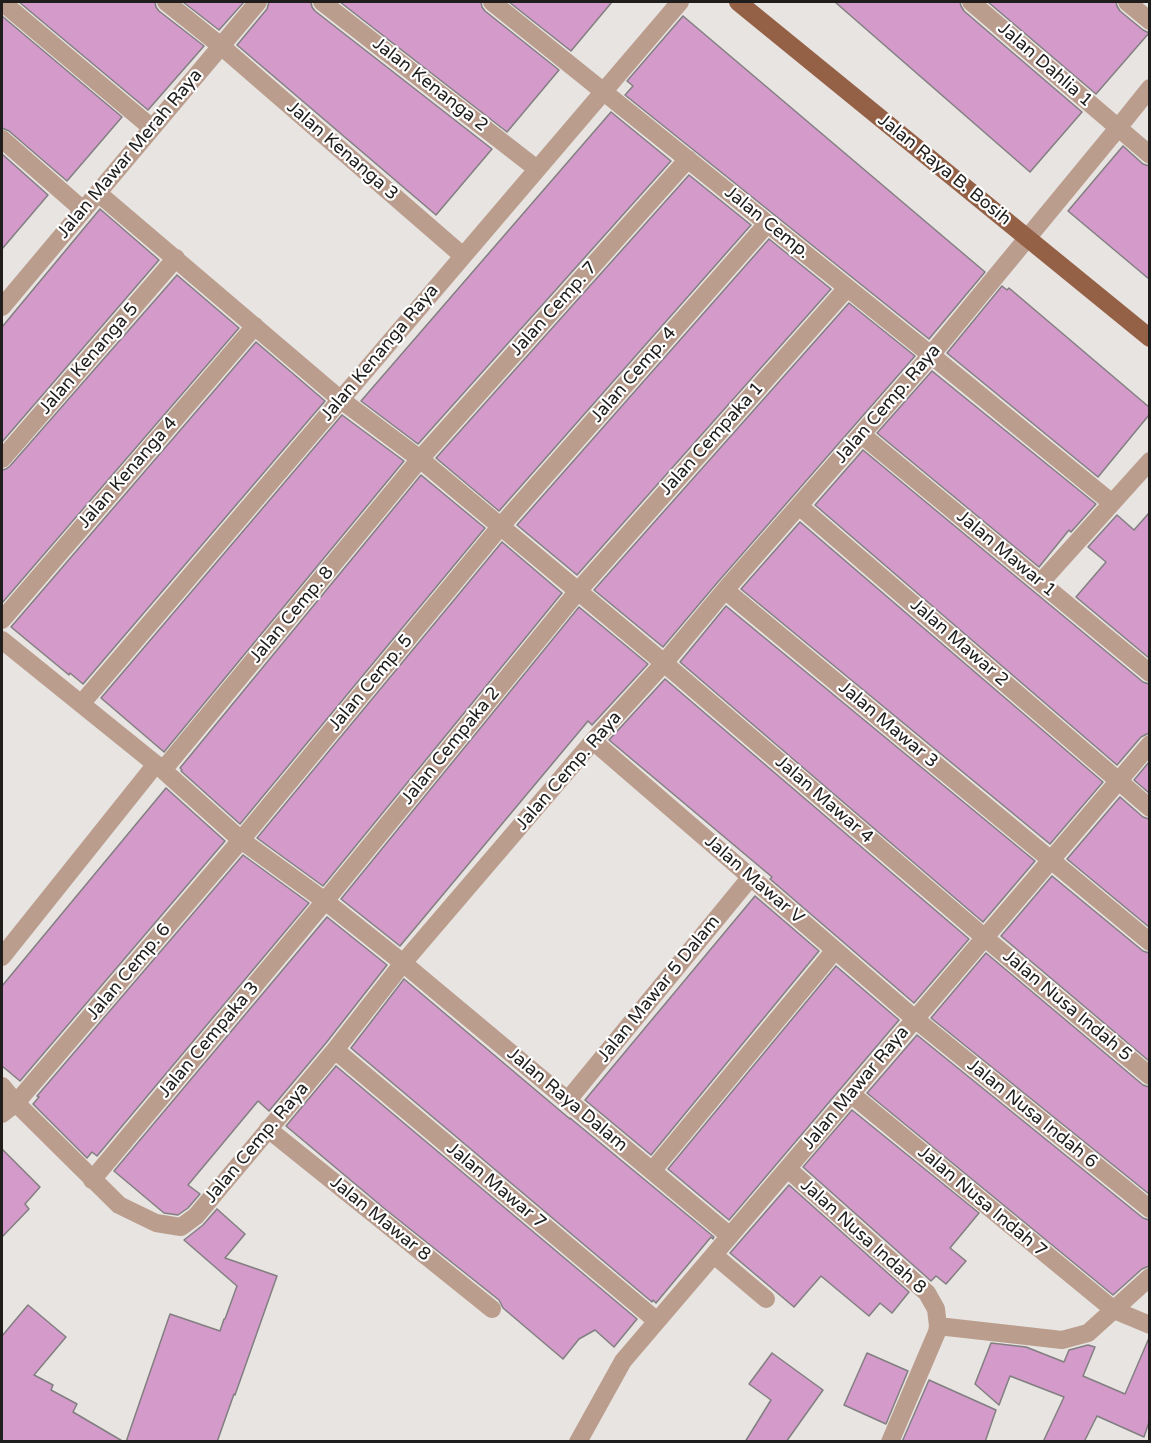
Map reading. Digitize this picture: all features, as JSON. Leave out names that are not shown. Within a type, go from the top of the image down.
[{"type":"main road","name":"Jalan Raya B. Bosih","points":[[738,2],[1149,338]]},
{"type":"street","points":[[2,2],[152,128]]},
{"type":"street","name":"Jalan Kenanga 3","points":[[166,2],[221,46],[463,256]]},
{"type":"street","name":"Jalan Mawar Merah Raya","points":[[5,296],[98,193],[258,2]]},
{"type":"street","name":"Jalan Kenanga 2","points":[[322,2],[537,169]]},
{"type":"street","name":"Jalan Cemp.","points":[[492,2],[1112,503]]},
{"type":"street","name":"Jalan Kenanga Raya","points":[[81,704],[680,2]]},
{"type":"street","name":"Jalan Dahlia 1","points":[[971,2],[1149,155]]},
{"type":"street","points":[[1127,2],[1149,21]]},
{"type":"street","name":"Jalan Cemp. Raya","points":[[92,1180],[119,1205],[156,1223],[181,1227],[196,1216],[403,963],[593,741],[664,663],[931,355],[1149,88]]},
{"type":"street","points":[[2,139],[83,210]]},
{"type":"street","name":"Jalan Cemp. 7","points":[[420,459],[688,159]]},
{"type":"street","name":"Jalan Mawar 4","points":[[98,193],[340,399],[420,459],[664,663],[984,937]]},
{"type":"street","name":"Jalan Cemp. 4","points":[[500,526],[767,224]]},
{"type":"street","name":"Jalan Kenanga 5","points":[[2,459],[176,258]]},
{"type":"street","name":"Jalan Cempaka 1","points":[[578,591],[847,288]]},
{"type":"street","name":"Jalan Kenanga 4","points":[[2,620],[255,326]]},
{"type":"street","name":"Jalan Mawar 1","points":[[861,435],[1149,673]]},
{"type":"street","name":"Jalan Cemp. 8","points":[[2,957],[420,459]]},
{"type":"street","points":[[1041,582],[1149,460]]},
{"type":"street","name":"Jalan Mawar 2","points":[[800,506],[1149,808]]},
{"type":"street","name":"Jalan Cemp. 5","points":[[241,840],[500,526]]},
{"type":"street","name":"Jalan Mawar 3","points":[[725,590],[1149,942]]},
{"type":"street","name":"Jalan Cempaka 2","points":[[325,901],[578,591]]},
{"type":"street","name":"Jalan Raya Dalam","points":[[2,640],[160,767],[241,840],[325,901],[403,963],[730,1236]]},
{"type":"street","name":"Jalan Mawar V","points":[[593,741],[915,1019]]},
{"type":"street","name":"Jalan Mawar Raya","points":[[578,1442],[623,1361],[1149,744]]},
{"type":"street","name":"Jalan Cemp. 6","points":[[9,1109],[241,840]]},
{"type":"street","name":"Jalan Mawar 5 Dalam","points":[[568,1100],[750,878]]},
{"type":"street","name":"Jalan Cempaka 3","points":[[92,1180],[325,901]]},
{"type":"street","name":"Jalan Nusa Indah 5","points":[[984,937],[1149,1076]]},
{"type":"street","points":[[652,1171],[835,950]]},
{"type":"street","name":"Jalan Nusa Indah 6","points":[[915,1019],[1149,1209]]},
{"type":"street","name":"Jalan Mawar 7","points":[[334,1050],[657,1321]]},
{"type":"street","points":[[2,1086],[9,1109],[92,1180]]},
{"type":"street","name":"Jalan Nusa Indah 7","points":[[851,1094],[1114,1310],[1149,1325]]},
{"type":"street","name":"Jalan Mawar 8","points":[[268,1129],[492,1309]]},
{"type":"street","name":"Jalan Nusa Indah 8","points":[[788,1168],[927,1293],[937,1318]]},
{"type":"street","points":[[714,1255],[766,1299]]},
{"type":"street","points":[[890,1442],[937,1332],[937,1318],[1062,1340],[1088,1333],[1149,1277]]},
{"type":"building","points":[[19,2],[155,2],[159,11],[204,46],[148,110]]},
{"type":"building","points":[[183,2],[244,2],[219,30]]},
{"type":"building","points":[[269,2],[311,2],[315,11],[492,149],[436,215],[237,45],[267,9]]},
{"type":"building","points":[[340,2],[481,2],[485,11],[559,70],[507,132]]},
{"type":"building","points":[[509,2],[612,2],[571,51]]},
{"type":"building","points":[[835,2],[960,2],[964,11],[1082,112],[1030,172]]},
{"type":"building","points":[[988,2],[1116,2],[1120,11],[1149,33],[1096,94]]},
{"type":"building","points":[[2,16],[122,117],[67,181],[9,131],[2,128]]},
{"type":"building","points":[[683,16],[985,272],[929,339],[625,95],[633,86],[627,81]]},
{"type":"building","points":[[611,112],[671,161],[418,444],[361,401]]},
{"type":"building","points":[[1123,146],[1143,164],[1149,166],[1149,279],[1068,211]]},
{"type":"building","points":[[2,154],[48,195],[2,249]]},
{"type":"building","points":[[689,175],[751,225],[499,511],[436,458]]},
{"type":"building","points":[[100,209],[159,260],[2,442],[2,327]]},
{"type":"building","points":[[769,239],[831,289],[577,575],[517,525]]},
{"type":"building","points":[[177,275],[239,328],[2,603],[2,470],[10,466]]},
{"type":"building","points":[[1002,286],[1007,290],[1009,288],[1149,407],[1149,415],[1098,477],[947,353]]},
{"type":"building","points":[[849,303],[915,356],[663,647],[594,590]]},
{"type":"building","points":[[256,342],[325,401],[83,684],[11,627]]},
{"type":"building","points":[[932,371],[1096,504],[1071,532],[1069,530],[1039,567],[877,433]]},
{"type":"building","points":[[342,415],[404,461],[164,752],[101,698]]},
{"type":"building","points":[[863,450],[1143,682],[1149,684],[1149,733],[1141,737],[1117,765],[815,505]]},
{"type":"building","points":[[421,475],[485,528],[240,824],[180,768]]},
{"type":"building","points":[[1149,513],[1149,658],[1076,597],[1106,562],[1088,547],[1117,515],[1134,530]]},
{"type":"building","points":[[800,522],[1103,782],[1050,844],[741,589]]},
{"type":"building","points":[[502,542],[562,593],[323,886],[257,838]]},
{"type":"building","points":[[726,606],[1035,861],[983,922],[680,662]]},
{"type":"building","points":[[579,607],[648,664],[592,725],[588,721],[400,946],[341,899]]},
{"type":"building","points":[[665,679],[969,939],[914,1003],[770,879],[772,877],[609,740]]},
{"type":"building","points":[[1149,762],[1149,793],[1134,780]]},
{"type":"building","points":[[166,788],[225,841],[20,1081],[2,1066],[2,986]]},
{"type":"building","points":[[1120,797],[1143,817],[1149,819],[1149,927],[1067,859]]},
{"type":"building","points":[[243,855],[309,903],[97,1156],[92,1152],[87,1158],[33,1104],[39,1097],[37,1096]]},
{"type":"building","points":[[1052,876],[1143,951],[1149,953],[1149,1061],[1001,936]]},
{"type":"building","points":[[755,896],[819,951],[651,1155],[585,1100]]},
{"type":"building","points":[[327,917],[387,965],[269,1111],[258,1101],[188,1185],[200,1194],[188,1208],[178,1215],[164,1213],[114,1171]]},
{"type":"building","points":[[986,953],[1143,1085],[1149,1087],[1149,1194],[931,1018]]},
{"type":"building","points":[[836,966],[899,1020],[729,1220],[668,1169]]},
{"type":"building","points":[[404,979],[714,1237],[713,1239],[711,1237],[656,1303],[351,1048]]},
{"type":"building","points":[[917,1035],[1143,1218],[1149,1220],[1149,1266],[1142,1269],[1113,1295],[867,1093]]},
{"type":"building","points":[[336,1066],[637,1319],[614,1347],[595,1330],[579,1339],[563,1359],[503,1308],[499,1300],[286,1126]]},
{"type":"building","points":[[852,1110],[979,1213],[950,1248],[966,1261],[946,1284],[936,1276],[931,1281],[803,1167]]},
{"type":"building","points":[[2,1149],[40,1187],[25,1204],[29,1209],[2,1237]]},
{"type":"building","points":[[789,1185],[909,1292],[892,1313],[880,1303],[869,1316],[821,1276],[794,1307],[730,1253]]},
{"type":"building","points":[[217,1209],[245,1234],[225,1258],[277,1276],[217,1442],[126,1442],[170,1314],[220,1331],[225,1319],[237,1286],[184,1240],[203,1225]]},
{"type":"building","points":[[28,1305],[66,1337],[34,1375],[53,1385],[51,1390],[77,1404],[73,1412],[124,1442],[2,1442],[2,1336]]},
{"type":"building","points":[[1149,1338],[1149,1422],[1144,1437],[1097,1416],[1084,1442],[1043,1442],[1064,1397],[1010,1376],[999,1405],[975,1384],[991,1343],[1026,1347],[1064,1362],[1069,1350],[1088,1345],[1095,1347],[1083,1376],[1125,1394]]},
{"type":"building","points":[[772,1353],[823,1390],[786,1442],[745,1442],[771,1400],[749,1384]]},
{"type":"building","points":[[867,1353],[908,1371],[886,1424],[844,1405]]},
{"type":"building","points":[[929,1380],[996,1410],[985,1442],[902,1442]]}]
